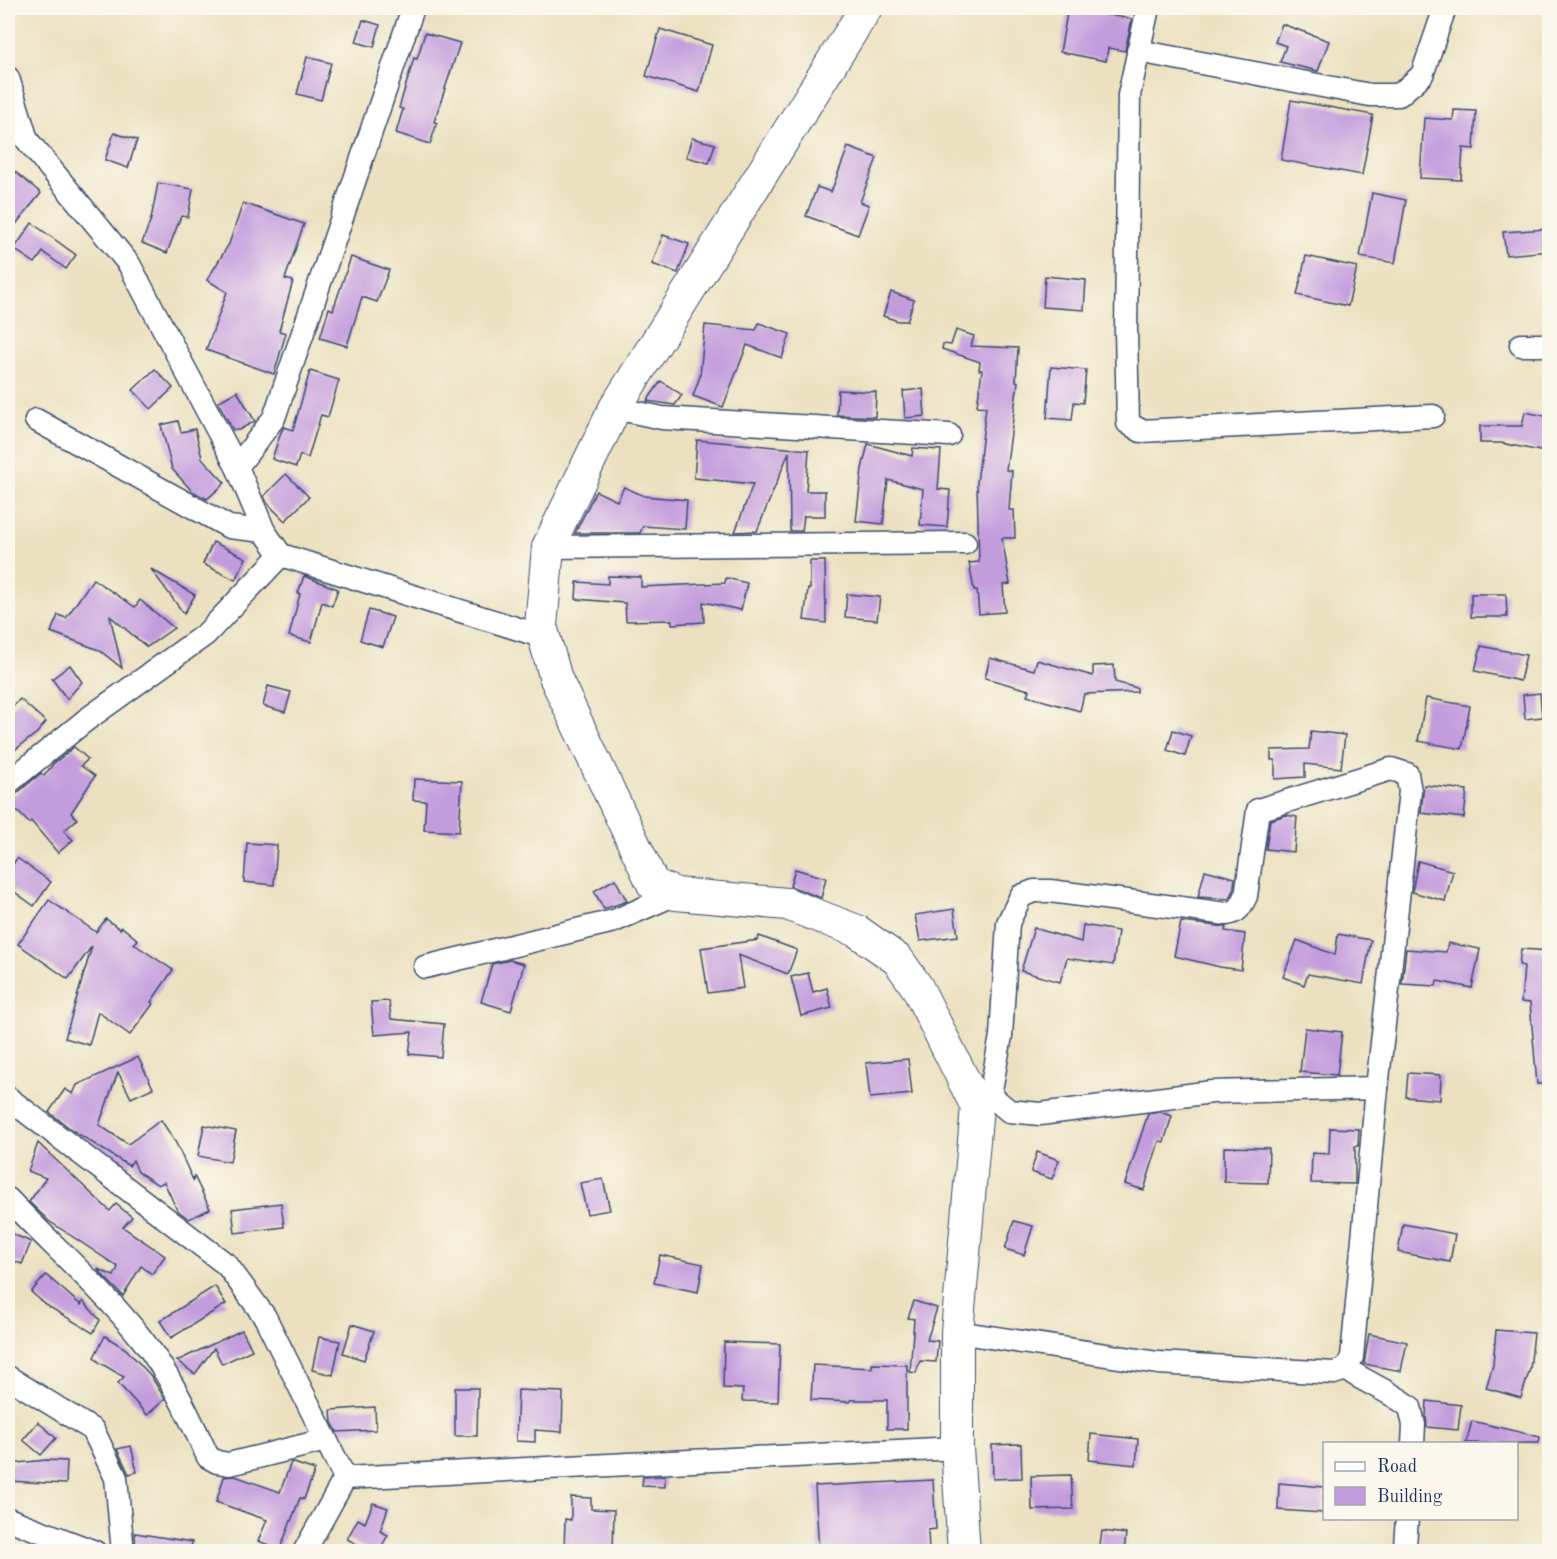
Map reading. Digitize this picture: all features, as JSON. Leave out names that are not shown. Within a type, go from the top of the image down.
[{"type":"street","points":[[237,468],[274,418],[413,8]]},
{"type":"street","points":[[866,8],[615,408],[548,547],[541,626],[556,679],[653,884],[676,894],[787,904],[857,932],[898,960],[917,987],[984,1101],[1009,1112],[1040,1114],[1212,1092],[1377,1088]]},
{"type":"street","points":[[1148,8],[1129,95],[1126,318],[1128,423],[1141,431],[1433,416]]},
{"type":"street","points":[[1138,51],[1371,96],[1399,95],[1422,75],[1445,8]]},
{"type":"street","points":[[8,78],[27,140],[129,264],[237,468],[264,531],[281,555],[544,637]]},
{"type":"street","points":[[1521,345],[1550,345]]},
{"type":"street","points":[[615,408],[662,418],[949,435]]},
{"type":"street","points":[[36,420],[229,527],[264,531]]},
{"type":"street","points":[[548,547],[965,543]]},
{"type":"street","points":[[8,783],[86,720],[206,634],[281,555]]},
{"type":"street","points":[[957,1332],[1158,1363],[1334,1373],[1346,1369],[1352,1357],[1377,1088],[1410,791],[1407,774],[1391,769],[1258,810],[1246,896],[1235,913],[1227,914],[1050,891],[1035,891],[1021,896],[1008,923],[1001,1036],[984,1101],[957,1332],[957,1448],[964,1551]]},
{"type":"street","points":[[425,967],[614,921],[676,894]]},
{"type":"street","points":[[8,1098],[227,1265],[265,1317],[345,1478]]},
{"type":"street","points":[[8,1199],[90,1282],[141,1338],[173,1385],[208,1457],[228,1464],[326,1440]]},
{"type":"street","points":[[1346,1369],[1367,1383],[1395,1395],[1410,1407],[1414,1425],[1413,1442]]},
{"type":"street","points":[[8,1377],[93,1430],[116,1478],[123,1551]]},
{"type":"street","points":[[345,1478],[957,1448]]},
{"type":"street","points":[[304,1551],[345,1478]]},
{"type":"street","points":[[8,1519],[96,1551]]},
{"type":"street","points":[[1405,1546],[1407,1520]]},
{"type":"building","points":[[1068,8],[1132,19],[1125,51],[1108,48],[1106,61],[1060,52]]},
{"type":"building","points":[[363,20],[380,25],[374,47],[356,42]]},
{"type":"building","points":[[1282,24],[1329,41],[1318,71],[1280,62],[1286,46],[1275,42]]},
{"type":"building","points":[[660,29],[712,45],[699,92],[646,76]]},
{"type":"building","points":[[425,33],[460,43],[434,122],[437,123],[430,144],[396,133],[403,109],[399,108],[414,58],[417,59]]},
{"type":"building","points":[[307,57],[331,63],[321,100],[297,94]]},
{"type":"building","points":[[1291,100],[1373,115],[1362,175],[1281,160]]},
{"type":"building","points":[[1454,110],[1476,111],[1474,149],[1463,148],[1461,180],[1420,178],[1424,118],[1453,120]]},
{"type":"building","points":[[114,133],[137,140],[128,168],[105,160]]},
{"type":"building","points":[[692,138],[715,144],[709,163],[686,157]]},
{"type":"building","points":[[848,147],[877,158],[860,202],[869,205],[858,235],[806,216],[817,187],[831,192]]},
{"type":"building","points":[[8,166],[41,193],[8,234]]},
{"type":"building","points":[[158,183],[193,189],[188,217],[181,216],[167,253],[142,243],[151,219]]},
{"type":"building","points":[[1372,193],[1406,200],[1395,263],[1360,257]]},
{"type":"building","points":[[243,203],[304,224],[285,279],[293,281],[279,331],[286,333],[274,374],[206,350],[227,292],[207,280],[229,244]]},
{"type":"building","points":[[32,223],[76,255],[66,269],[43,252],[35,263],[14,249]]},
{"type":"building","points":[[1547,229],[1550,251],[1506,255],[1503,232]]},
{"type":"building","points":[[663,235],[689,244],[678,273],[652,264]]},
{"type":"building","points":[[1306,256],[1357,267],[1348,306],[1297,295]]},
{"type":"building","points":[[351,257],[389,270],[377,302],[362,297],[347,346],[320,338],[329,308],[333,310]]},
{"type":"building","points":[[1045,276],[1086,280],[1084,310],[1043,307]]},
{"type":"building","points":[[891,292],[914,300],[907,321],[898,321],[883,316]]},
{"type":"building","points":[[759,323],[790,334],[782,358],[747,345],[723,407],[693,396],[700,376],[705,325],[756,330]]},
{"type":"building","points":[[956,330],[974,336],[971,346],[1018,348],[1016,381],[1018,382],[1006,470],[1012,471],[1009,510],[1014,510],[1015,538],[1002,538],[1010,584],[1003,585],[1005,612],[979,614],[977,590],[974,590],[969,563],[979,562],[977,483],[986,407],[977,406],[982,370],[979,370],[980,362],[942,349],[943,344],[951,345]]},
{"type":"building","points":[[1051,367],[1086,370],[1083,403],[1074,402],[1072,420],[1047,418]]},
{"type":"building","points":[[155,369],[173,388],[151,409],[133,390]]},
{"type":"building","points":[[310,371],[339,380],[328,417],[321,415],[308,458],[300,455],[296,467],[272,459],[284,427],[293,430]]},
{"type":"building","points":[[661,381],[682,395],[675,405],[647,401]]},
{"type":"building","points":[[923,389],[925,416],[905,418],[903,391]]},
{"type":"building","points":[[838,390],[876,392],[875,417],[837,415]]},
{"type":"building","points":[[237,391],[255,421],[239,430],[233,430],[218,402]]},
{"type":"building","points":[[1525,412],[1550,417],[1550,453],[1501,443],[1480,443],[1480,426],[1522,426]]},
{"type":"building","points":[[178,421],[181,432],[195,429],[202,458],[225,483],[207,499],[192,491],[172,469],[161,425]]},
{"type":"building","points":[[697,440],[809,450],[806,491],[825,491],[825,516],[804,516],[802,531],[790,531],[789,452],[757,531],[735,532],[753,484],[694,478]]},
{"type":"building","points":[[868,444],[912,456],[913,448],[941,450],[938,489],[950,490],[947,527],[920,525],[923,489],[888,480],[883,524],[856,521],[862,469]]},
{"type":"building","points":[[286,474],[309,497],[285,521],[267,503],[264,496]]},
{"type":"building","points":[[624,487],[644,496],[687,500],[685,529],[643,526],[640,533],[575,533],[596,491],[617,501]]},
{"type":"building","points":[[213,542],[246,558],[235,580],[203,564]]},
{"type":"building","points":[[810,561],[825,561],[826,623],[804,620],[808,589],[810,589]]},
{"type":"building","points":[[151,569],[195,595],[184,614]]},
{"type":"building","points":[[304,576],[338,589],[332,606],[322,602],[311,642],[289,636]]},
{"type":"building","points":[[608,576],[641,577],[641,587],[725,583],[726,578],[747,583],[741,610],[703,602],[704,622],[672,624],[672,620],[626,621],[625,603],[576,599],[577,582],[608,584]]},
{"type":"building","points":[[93,579],[135,607],[140,600],[174,628],[147,647],[110,616],[122,668],[99,650],[51,632],[58,615],[66,618]]},
{"type":"building","points":[[847,594],[880,597],[877,620],[845,617]]},
{"type":"building","points":[[1471,594],[1506,594],[1507,617],[1471,617]]},
{"type":"building","points":[[369,610],[393,617],[383,647],[360,640]]},
{"type":"building","points":[[1481,646],[1526,655],[1520,681],[1475,671]]},
{"type":"building","points":[[990,658],[1034,670],[1037,660],[1093,676],[1093,666],[1114,665],[1115,682],[1137,688],[1137,692],[1084,694],[1080,711],[1027,696],[1029,690],[985,678]]},
{"type":"building","points":[[70,665],[82,682],[67,699],[52,679]]},
{"type":"building","points":[[268,686],[291,692],[285,712],[263,706]]},
{"type":"building","points":[[1540,693],[1542,717],[1525,719],[1523,695]]},
{"type":"building","points":[[1426,698],[1470,706],[1462,749],[1418,741]]},
{"type":"building","points":[[20,699],[46,722],[37,733],[8,755],[8,712]]},
{"type":"building","points":[[1173,730],[1191,736],[1185,756],[1167,750]]},
{"type":"building","points":[[1311,731],[1345,735],[1341,768],[1305,764],[1305,777],[1275,779],[1275,760],[1271,760],[1271,750],[1309,749]]},
{"type":"building","points":[[74,747],[88,759],[81,766],[95,776],[71,813],[77,819],[64,831],[73,840],[58,853],[31,821],[29,823],[8,802],[8,797],[16,794],[41,773],[44,776],[53,764]]},
{"type":"building","points":[[414,779],[462,781],[459,832],[424,830],[426,801],[413,800]]},
{"type":"building","points":[[1424,785],[1467,790],[1464,818],[1421,813]]},
{"type":"building","points":[[1286,815],[1297,817],[1294,852],[1266,849],[1270,820]]},
{"type":"building","points":[[247,843],[277,845],[274,885],[244,882]]},
{"type":"building","points":[[17,858],[51,882],[34,906],[8,887],[8,872]]},
{"type":"building","points":[[1418,861],[1453,871],[1445,901],[1412,892]]},
{"type":"building","points":[[795,869],[826,878],[821,898],[790,886]]},
{"type":"building","points":[[1205,870],[1235,878],[1233,892],[1229,899],[1198,897]]},
{"type":"building","points":[[615,879],[627,901],[604,909],[594,891]]},
{"type":"building","points":[[49,900],[96,932],[106,919],[120,929],[122,927],[138,940],[134,944],[173,970],[151,1002],[153,1004],[130,1035],[98,1012],[89,1045],[65,1038],[92,946],[68,979],[18,944]]},
{"type":"building","points":[[954,909],[958,936],[920,941],[915,915]]},
{"type":"building","points":[[1181,922],[1226,927],[1225,931],[1245,934],[1241,970],[1174,956]]},
{"type":"building","points":[[1083,925],[1118,931],[1113,965],[1067,958],[1060,982],[1021,971],[1034,928],[1081,942]]},
{"type":"building","points":[[1338,934],[1371,940],[1363,984],[1308,974],[1304,985],[1283,977],[1297,940],[1335,955]]},
{"type":"building","points":[[759,936],[797,950],[788,974],[738,955],[743,988],[708,993],[701,948],[758,940]]},
{"type":"building","points":[[1448,943],[1480,949],[1472,988],[1437,981],[1436,986],[1402,984],[1406,949],[1446,952]]},
{"type":"building","points":[[1521,949],[1550,951],[1550,1084],[1537,1084],[1530,1003],[1521,1002],[1524,966],[1519,965]]},
{"type":"building","points":[[510,960],[524,964],[511,1011],[481,1002],[492,964]]},
{"type":"building","points":[[808,973],[813,992],[827,988],[832,1008],[801,1016],[791,977]]},
{"type":"building","points":[[389,1001],[391,1019],[444,1024],[441,1057],[409,1054],[412,1032],[374,1035],[371,1002]]},
{"type":"building","points":[[1305,1028],[1342,1032],[1337,1075],[1300,1072]]},
{"type":"building","points":[[138,1057],[153,1088],[131,1098],[118,1072],[99,1125],[128,1144],[161,1120],[176,1143],[193,1180],[194,1176],[210,1209],[189,1219],[177,1210],[164,1182],[158,1185],[138,1172],[133,1160],[129,1166],[72,1130],[49,1112],[65,1089],[73,1094],[77,1085]]},
{"type":"building","points":[[908,1059],[912,1094],[870,1098],[866,1063]]},
{"type":"building","points":[[1408,1073],[1441,1075],[1440,1100],[1406,1097]]},
{"type":"building","points":[[1160,1112],[1172,1116],[1164,1142],[1159,1141],[1144,1190],[1125,1184],[1148,1114]]},
{"type":"building","points":[[204,1125],[236,1131],[230,1162],[198,1156]]},
{"type":"building","points":[[1330,1128],[1359,1129],[1358,1146],[1355,1146],[1355,1184],[1311,1183],[1312,1153],[1329,1154]]},
{"type":"building","points":[[38,1143],[110,1211],[116,1204],[132,1217],[123,1227],[165,1256],[152,1274],[141,1266],[123,1296],[97,1269],[114,1276],[118,1267],[49,1221],[29,1202],[46,1178],[28,1171]]},
{"type":"building","points":[[1224,1147],[1269,1148],[1268,1183],[1224,1182]]},
{"type":"building","points":[[1037,1152],[1059,1160],[1052,1179],[1031,1172]]},
{"type":"building","points":[[603,1179],[610,1210],[587,1214],[580,1183]]},
{"type":"building","points":[[281,1203],[284,1227],[235,1233],[232,1209]]},
{"type":"building","points":[[1014,1221],[1033,1226],[1024,1255],[1005,1249]]},
{"type":"building","points":[[1403,1224],[1455,1234],[1450,1262],[1398,1252]]},
{"type":"building","points":[[8,1232],[31,1242],[22,1264],[8,1259]]},
{"type":"building","points":[[660,1255],[703,1264],[698,1292],[654,1283]]},
{"type":"building","points":[[46,1275],[81,1305],[83,1301],[100,1320],[93,1333],[46,1305],[31,1292]]},
{"type":"building","points":[[215,1286],[226,1304],[171,1338],[160,1321]]},
{"type":"building","points":[[914,1301],[937,1308],[927,1340],[938,1341],[936,1362],[920,1361],[916,1373],[910,1372],[914,1319],[908,1318]]},
{"type":"building","points":[[352,1324],[374,1331],[364,1360],[343,1353]]},
{"type":"building","points":[[242,1330],[252,1350],[222,1364],[214,1348],[195,1374],[177,1361]]},
{"type":"building","points":[[1496,1330],[1534,1333],[1530,1369],[1521,1398],[1486,1388],[1493,1365]]},
{"type":"building","points":[[1369,1334],[1407,1342],[1401,1371],[1364,1364]]},
{"type":"building","points":[[105,1336],[126,1349],[151,1376],[165,1399],[147,1415],[118,1383],[124,1377],[94,1357]]},
{"type":"building","points":[[319,1337],[340,1341],[333,1375],[312,1370]]},
{"type":"building","points":[[724,1342],[780,1344],[778,1402],[742,1401],[743,1389],[723,1388]]},
{"type":"building","points":[[872,1364],[907,1365],[907,1429],[887,1429],[887,1400],[850,1400],[850,1402],[811,1400],[813,1365],[872,1368]]},
{"type":"building","points":[[455,1388],[478,1388],[477,1436],[455,1436]]},
{"type":"building","points":[[518,1390],[563,1392],[562,1432],[535,1430],[535,1442],[516,1441]]},
{"type":"building","points":[[1427,1401],[1461,1405],[1458,1430],[1427,1427]]},
{"type":"building","points":[[375,1407],[376,1430],[337,1432],[332,1422],[331,1410]]},
{"type":"building","points":[[1472,1421],[1540,1437],[1539,1443],[1466,1442]]},
{"type":"building","points":[[38,1422],[56,1438],[41,1455],[23,1440]]},
{"type":"building","points":[[1091,1434],[1138,1439],[1136,1465],[1089,1460]]},
{"type":"building","points":[[1021,1444],[1022,1478],[993,1479],[992,1445]]},
{"type":"building","points":[[131,1446],[137,1472],[129,1474],[117,1449]]},
{"type":"building","points":[[46,1460],[67,1461],[66,1484],[8,1481],[8,1464]]},
{"type":"building","points":[[291,1462],[315,1470],[304,1499],[300,1498],[280,1549],[258,1541],[267,1520],[216,1502],[224,1477],[235,1476],[280,1492]]},
{"type":"building","points":[[1071,1475],[1073,1509],[1032,1510],[1031,1476]]},
{"type":"building","points":[[665,1476],[665,1487],[642,1486],[643,1477]]},
{"type":"building","points":[[933,1480],[936,1529],[928,1530],[929,1551],[819,1551],[815,1486]]},
{"type":"building","points":[[1279,1483],[1323,1487],[1323,1513],[1278,1510]]},
{"type":"building","points":[[571,1497],[591,1498],[591,1509],[614,1510],[613,1550],[564,1551],[565,1519],[571,1520]]},
{"type":"building","points":[[373,1503],[388,1508],[380,1531],[388,1535],[379,1551],[370,1551],[347,1539],[358,1519],[365,1523]]},
{"type":"building","points":[[1102,1531],[1126,1534],[1124,1551],[1099,1551]]},
{"type":"building","points":[[135,1533],[192,1542],[191,1551],[136,1551]]}]
